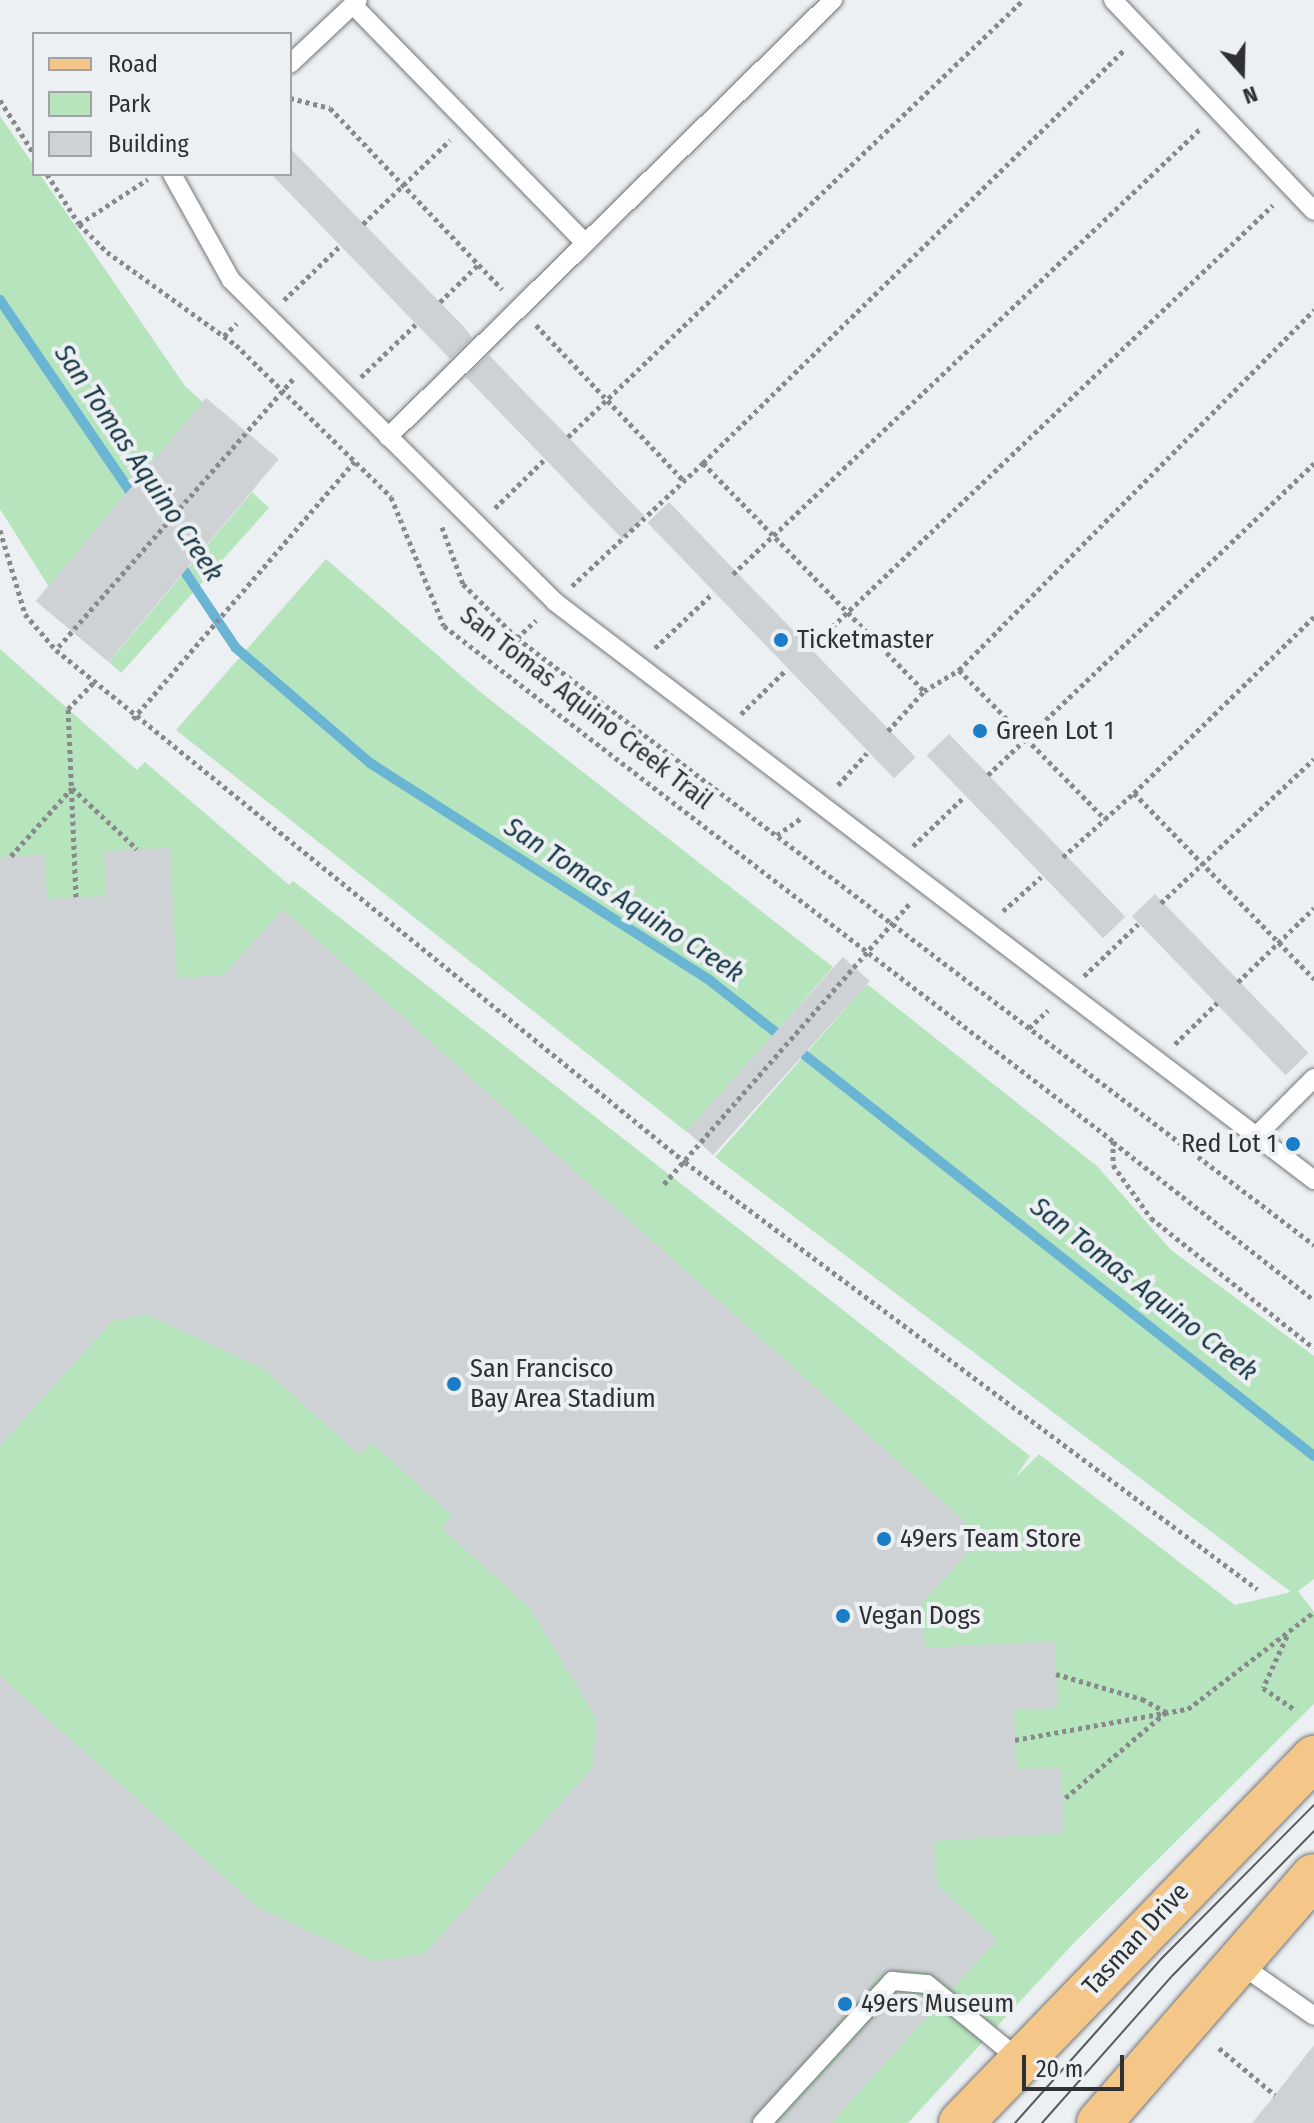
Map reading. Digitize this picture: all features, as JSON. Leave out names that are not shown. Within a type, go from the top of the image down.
[{"type":"main road","name":"Tasman Drive","points":[[961,2123],[1314,1758]]},
{"type":"main road","points":[[1099,2123],[1234,1960],[1314,1876]]},
{"type":"lane","points":[[388,437],[833,0]]},
{"type":"lane","points":[[1113,0],[1314,211]]},
{"type":"lane","points":[[292,62],[356,3],[585,243]]},
{"type":"lane","points":[[173,176],[231,280],[555,602],[1314,1180]]},
{"type":"lane","points":[[1256,1136],[1314,1078]]},
{"type":"lane","points":[[1234,1960],[1314,2016]]},
{"type":"lane","points":[[762,2123],[892,1981],[927,1984],[1021,2061]]},
{"type":"path","points":[[568,437],[1023,0]]},
{"type":"path","points":[[517,638],[703,463],[1143,32]]},
{"type":"path","points":[[292,98],[330,108],[684,481]]},
{"type":"path","points":[[0,100],[32,151]]},
{"type":"path","points":[[733,574],[1218,111]]},
{"type":"path","points":[[363,224],[452,138],[441,127]]},
{"type":"path","name":"San Tomas Aquino Creek Trail","points":[[48,176],[79,224],[107,252],[224,336],[355,461],[398,509],[444,626],[1113,1141],[1314,1300]]},
{"type":"path","points":[[79,224],[147,176]]},
{"type":"path","points":[[809,649],[1291,188]]},
{"type":"path","points":[[266,317],[341,245]]},
{"type":"path","points":[[440,302],[479,264]]},
{"type":"path","points":[[888,731],[924,691],[959,670],[1314,310]]},
{"type":"path","points":[[224,336],[236,322],[245,332]]},
{"type":"path","points":[[283,369],[325,411],[416,324]]},
{"type":"path","points":[[56,650],[243,429],[293,379]]},
{"type":"path","points":[[477,525],[546,458]]},
{"type":"path","points":[[133,719],[298,533],[355,461]]},
{"type":"path","points":[[703,463],[924,691]]},
{"type":"path","points":[[988,775],[1314,464]]},
{"type":"path","points":[[439,520],[463,584],[517,638],[1314,1245]]},
{"type":"path","points":[[0,530],[25,614],[56,650],[133,719],[685,1162],[1257,1589]]},
{"type":"path","points":[[638,665],[712,594]]},
{"type":"path","points":[[1063,857],[1134,793],[1314,617]]},
{"type":"path","points":[[723,730],[786,670]]},
{"type":"path","points":[[959,670],[1105,819]]},
{"type":"path","points":[[76,897],[68,709],[93,683]]},
{"type":"path","points":[[1161,903],[1314,759]]},
{"type":"path","points":[[72,788],[137,849]]},
{"type":"path","points":[[11,856],[72,788]]},
{"type":"path","points":[[1134,793],[1314,979]]},
{"type":"path","points":[[896,863],[964,797]]},
{"type":"path","points":[[983,929],[1041,877]]},
{"type":"path","points":[[664,1184],[895,926],[922,883]]},
{"type":"path","points":[[1238,982],[1314,908]]},
{"type":"path","points":[[1157,1061],[1217,1003]]},
{"type":"path","points":[[1113,1141],[1113,1165],[1151,1218],[1314,1348]]},
{"type":"path","points":[[1015,1740],[1188,1709],[1314,1612]]},
{"type":"path","points":[[1288,1635],[1263,1688],[1296,1710]]},
{"type":"path","points":[[1056,1674],[1142,1699],[1166,1712]]},
{"type":"path","points":[[1063,1800],[1166,1712]]},
{"type":"path","points":[[1219,2048],[1275,2095]]},
{"type":"green space","points":[[0,116],[32,163],[32,176],[41,176],[185,386],[203,402],[49,587],[0,509]]},
{"type":"green space","points":[[252,492],[269,508],[121,673],[109,662]]},
{"type":"green space","points":[[326,559],[479,691],[833,967],[687,1132],[176,730]]},
{"type":"green space","name":"San Francisco Bay Area Stadium","points":[[0,649],[137,770],[145,762],[289,885],[293,881],[1030,1456],[1015,1478],[1039,1454],[1235,1605],[1291,1592],[715,1157],[867,984],[1097,1166],[1171,1250],[1314,1356],[1314,1579],[1298,1591],[1314,1612],[1314,1704],[1073,1944],[908,2123],[0,2123]]},
{"type":"building","points":[[292,150],[466,329],[472,338],[450,359],[273,176],[292,176]]},
{"type":"building","points":[[489,355],[645,517],[622,539],[466,377]]},
{"type":"building","points":[[206,398],[279,459],[108,662],[36,601]]},
{"type":"building","name":"Ticketmaster","points":[[669,502],[916,757],[894,778],[647,523]]},
{"type":"building","points":[[949,734],[1125,917],[1103,938],[927,756]]},
{"type":"building","name":"San Francisco Bay Area Stadium","points":[[170,848],[177,978],[223,975],[283,909],[982,1537],[922,1603],[925,1648],[1055,1641],[1058,1708],[1014,1710],[1017,1769],[1061,1767],[1064,1833],[934,1841],[937,1885],[997,1940],[952,1989],[928,1972],[884,1972],[750,2123],[0,2123],[0,1676],[259,1908],[373,1961],[424,1954],[593,1767],[596,1718],[530,1608],[441,1528],[452,1516],[371,1442],[359,1455],[264,1369],[148,1315],[112,1321],[0,1446],[0,857],[44,854],[47,899],[106,896],[104,851]]},
{"type":"building","points":[[1155,894],[1309,1053],[1286,1075],[1132,916]]},
{"type":"building","points":[[843,957],[870,981],[713,1155],[686,1131]]},
{"type":"building","points":[[897,1993],[922,1996],[936,2007],[831,2123],[778,2123]]},
{"type":"building","points":[[1314,2045],[1314,2123],[1252,2123],[1275,2095]]},
{"type":"waterway","name":"San Tomas Aquino Creek","points":[[0,300],[136,500]]},
{"type":"waterway","name":"San Tomas Aquino Creek","points":[[179,563],[236,648],[370,763],[708,979],[1314,1456]]},
{"type":"tram line","points":[[1015,2123],[1163,1957],[1314,1805]]},
{"type":"tram line","points":[[1042,2123],[1173,1975],[1314,1831]]},
{"type":"place","name":"Ticketmaster","points":[[781,640]]},
{"type":"place","name":"Green Lot 1","points":[[980,731]]},
{"type":"place","name":"Red Lot 1","points":[[1293,1144]]},
{"type":"place","name":"San Francisco Bay Area Stadium","points":[[454,1384]]},
{"type":"place","name":"49ers Team Store","points":[[884,1539]]},
{"type":"place","name":"Vegan Dogs","points":[[843,1616]]},
{"type":"place","name":"49ers Museum","points":[[845,2004]]}]
